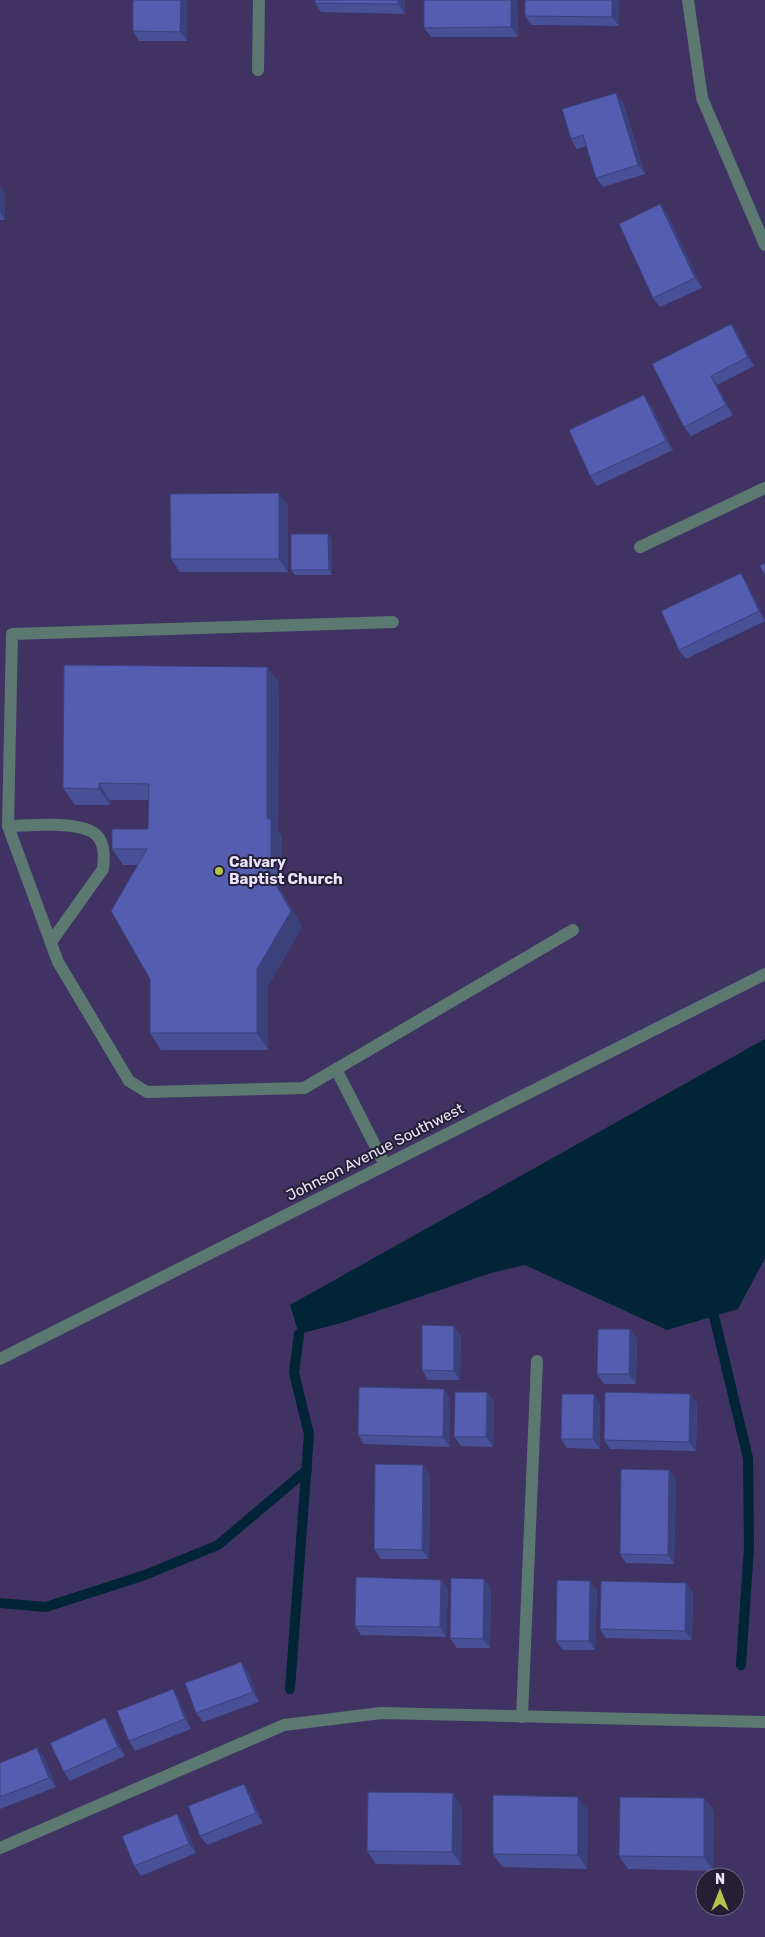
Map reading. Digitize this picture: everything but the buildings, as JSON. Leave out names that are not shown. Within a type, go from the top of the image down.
[{"type":"street","points":[[258,70],[259,0]]},
{"type":"street","points":[[688,0],[702,98],[765,245]]},
{"type":"street","points":[[640,547],[765,488]]},
{"type":"street","points":[[393,622],[6,634],[8,826],[58,962],[130,1081],[147,1092],[304,1088],[573,930]]},
{"type":"street","points":[[8,826],[73,826],[90,829],[99,838],[104,854],[103,869],[51,942]]},
{"type":"street","name":"Johnson Avenue Southwest","points":[[0,1359],[765,974]]},
{"type":"street","points":[[336,1069],[385,1165]]},
{"type":"street","points":[[522,1717],[537,1361]]},
{"type":"street","points":[[0,1848],[284,1725],[381,1714],[765,1722]]},
{"type":"water","points":[[765,1039],[765,1258],[738,1309],[667,1330],[525,1265],[491,1273],[341,1323],[299,1334],[290,1305]]},
{"type":"waterway","points":[[714,1316],[748,1458],[749,1547],[741,1665]]},
{"type":"waterway","points":[[290,1689],[309,1434],[294,1373],[299,1334]]},
{"type":"waterway","points":[[0,1603],[46,1607],[145,1575],[218,1545],[307,1470]]},
{"type":"place","name":"Calvary Baptist Church","points":[[219,871]]}]
